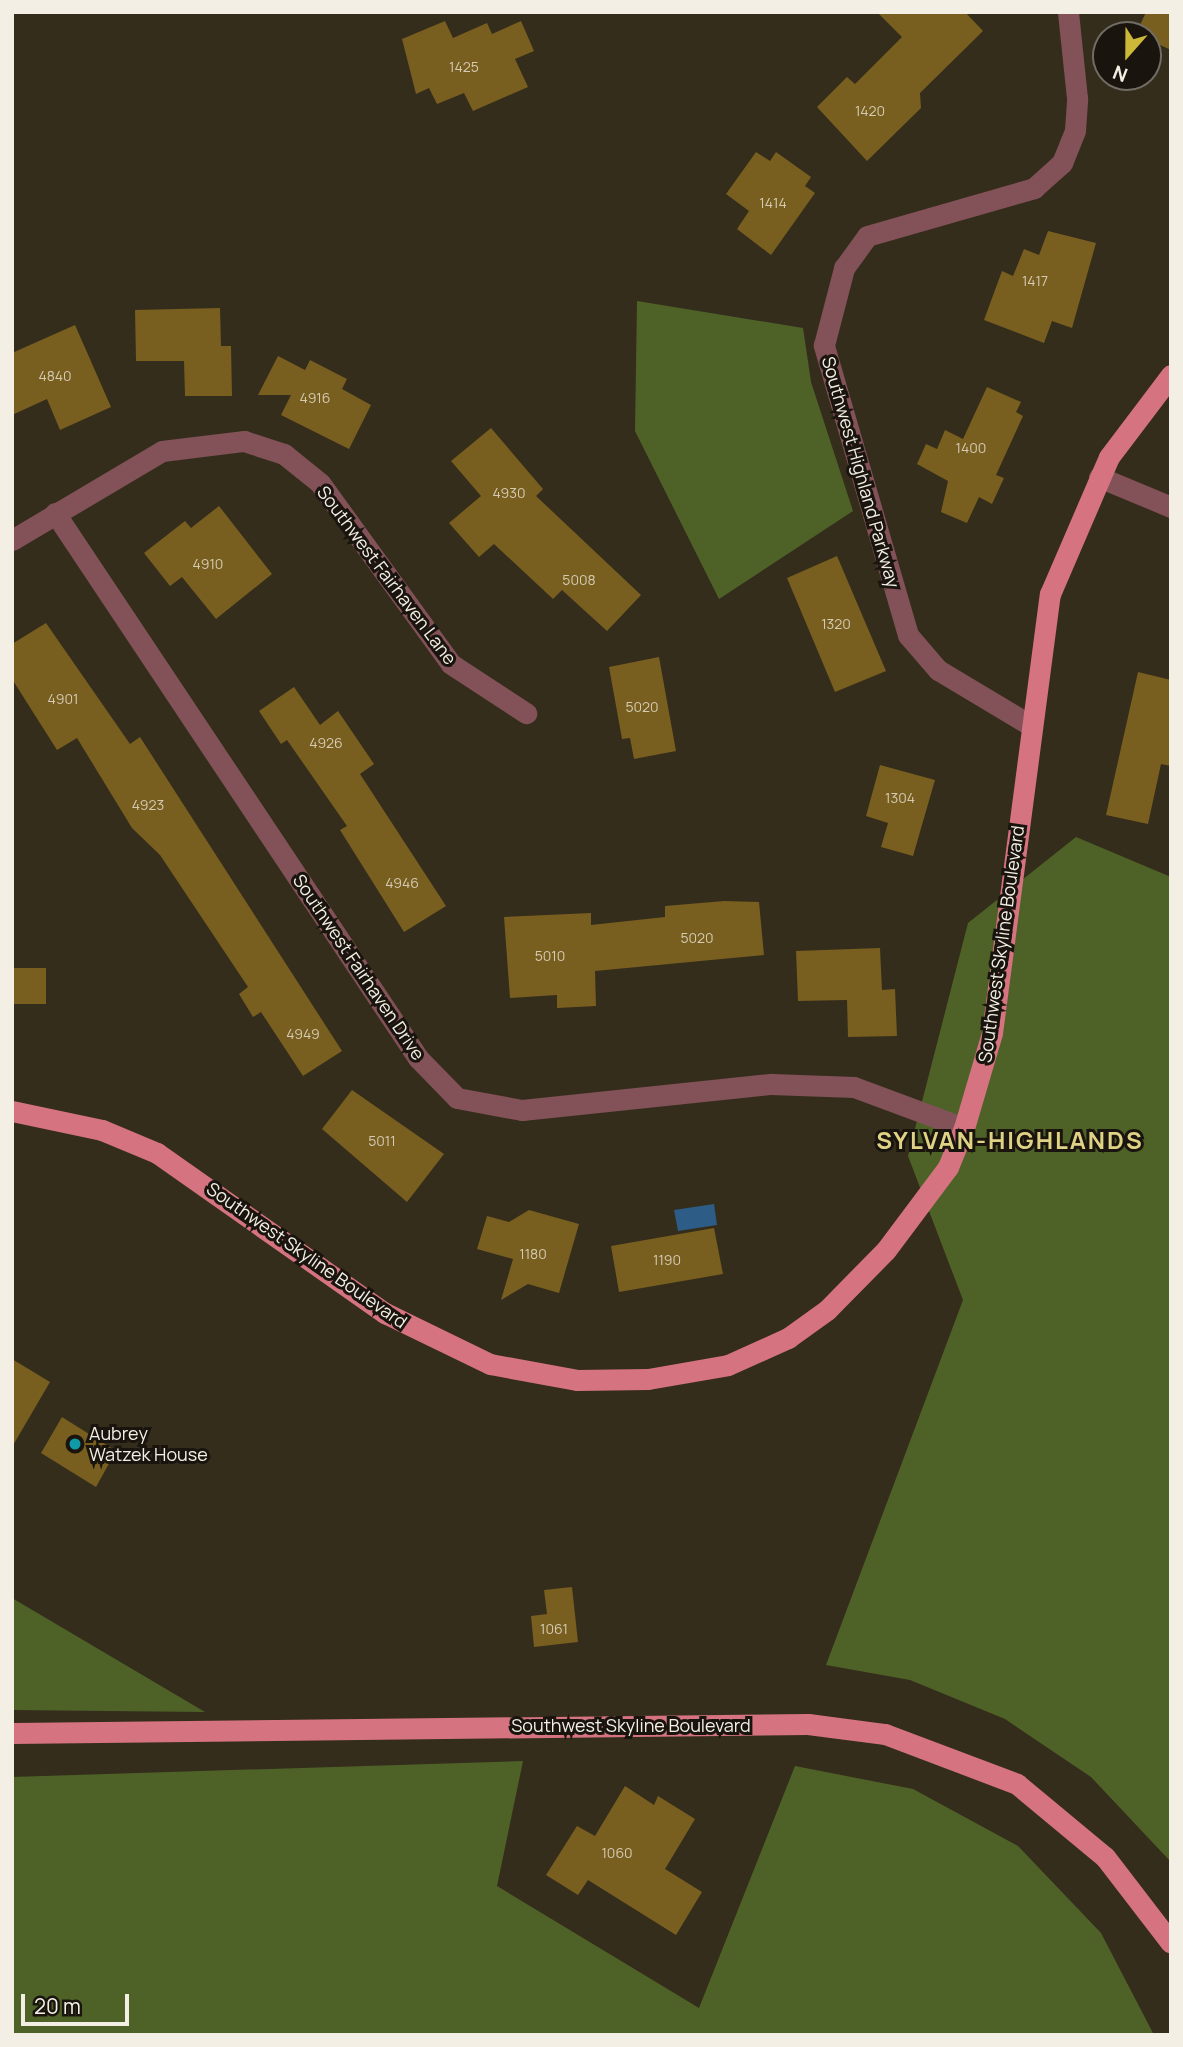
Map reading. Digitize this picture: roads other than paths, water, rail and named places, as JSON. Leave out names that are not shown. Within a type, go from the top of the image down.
[{"type":"main road","name":"Southwest Skyline Boulevard","points":[[12,1111],[102,1130],[157,1153],[385,1313],[436,1341],[523,1372],[615,1381],[703,1372],[788,1338],[886,1250],[948,1167],[964,1128],[992,1033],[1030,726],[1050,594],[1099,477],[1171,375]]},
{"type":"main road","name":"Southwest Skyline Boulevard","points":[[12,1733],[808,1724],[885,1734],[987,1768],[1028,1792],[1105,1857],[1171,1942]]},
{"type":"street","name":"Southwest Highland Parkway","points":[[1030,726],[938,670],[908,635],[824,345],[844,268],[867,236],[1034,188],[1062,163],[1075,130],[1077,98],[1068,12]]},
{"type":"street","name":"Southwest Fairhaven Lane","points":[[55,513],[162,452],[244,441],[284,454],[320,483],[451,664],[526,713]]},
{"type":"street","points":[[1099,477],[1171,508]]},
{"type":"street","points":[[12,540],[55,513]]},
{"type":"street","name":"Southwest Fairhaven Drive","points":[[55,513],[418,1058],[457,1098],[522,1110],[771,1084],[854,1087],[964,1128]]},
{"type":"water","points":[[714,1204],[717,1225],[678,1231],[674,1210]]},
{"type":"place","name":"Aubrey Watzek House","points":[[75,1444]]},
{"type":"district","name":"SYLVAN-HIGHLANDS","points":[[1010,1140]]}]
